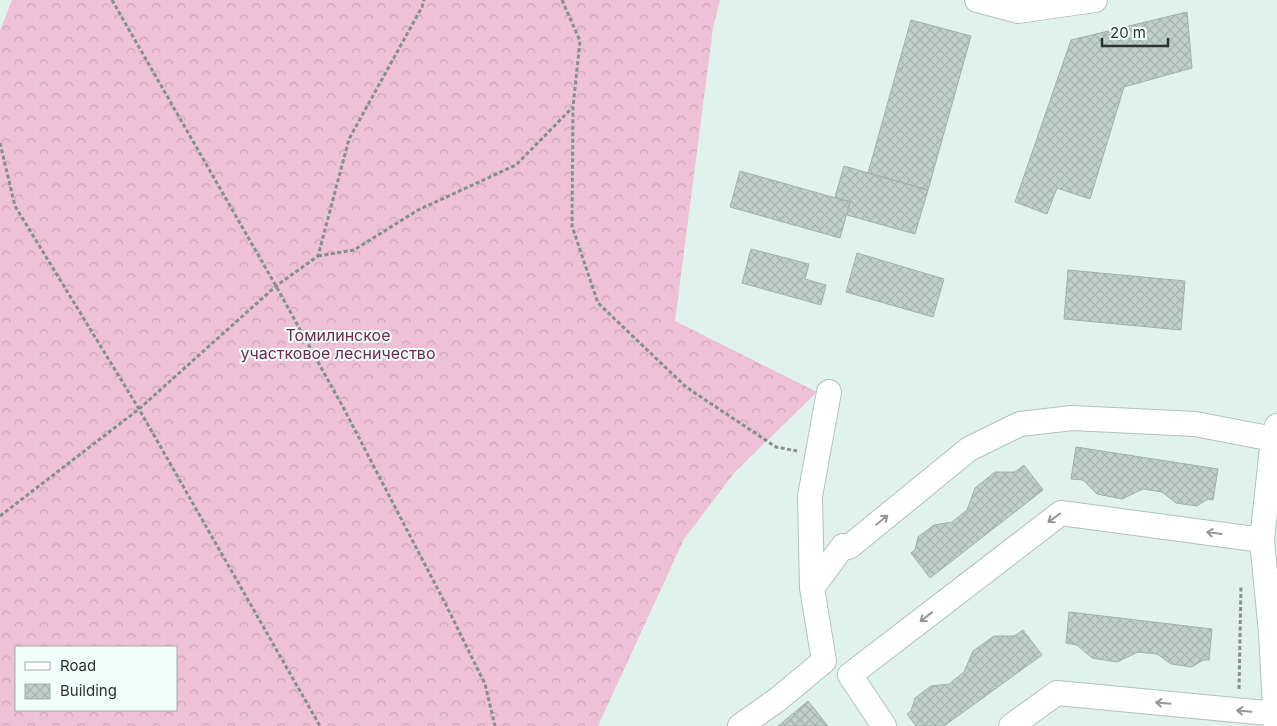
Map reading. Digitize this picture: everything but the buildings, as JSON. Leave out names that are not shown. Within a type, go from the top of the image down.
[{"type":"street","points":[[977,0],[1018,11],[1095,0]]},
{"type":"street","points":[[740,726],[777,700],[824,661],[812,588],[810,496],[829,392]]},
{"type":"street","points":[[812,588],[843,546],[849,548],[969,449],[1020,424],[1072,418],[1195,424],[1275,432],[1262,540],[1276,718],[1210,717],[1057,693],[1011,726]]},
{"type":"street","points":[[884,726],[850,675],[1060,513],[1262,540]]},
{"type":"path","points":[[112,0],[344,408],[451,614],[485,684],[495,726]]},
{"type":"path","points":[[318,256],[349,139],[422,7],[424,0]]},
{"type":"path","points":[[562,0],[580,41],[573,107],[572,226],[598,303],[686,387],[776,447],[817,456]]},
{"type":"path","points":[[0,516],[139,410],[276,286],[318,256],[354,250],[418,210],[516,165],[573,107]]},
{"type":"path","points":[[0,143],[15,206],[139,410],[320,726]]},
{"type":"path","points":[[1239,697],[1242,577]]},
{"type":"green space","name":"Томилинское участковое лесничество","points":[[12,0],[720,0],[713,28],[675,321],[817,392],[735,472],[684,539],[598,726],[0,726],[0,31]]}]
